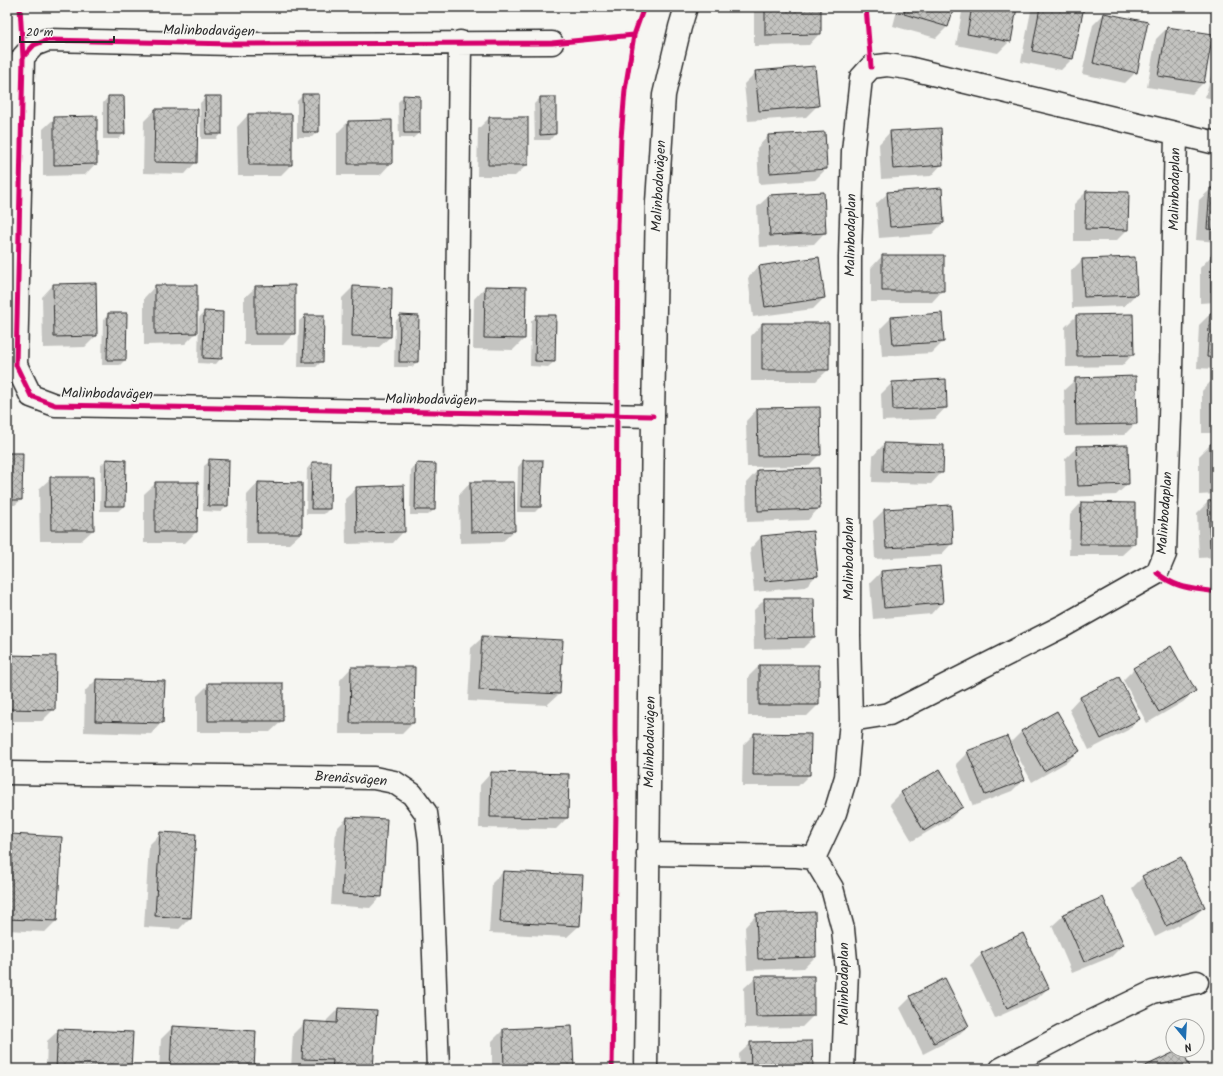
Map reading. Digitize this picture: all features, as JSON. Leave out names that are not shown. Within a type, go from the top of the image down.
[{"type":"street","name":"Malinbodavägen","points":[[646,1069],[653,416],[657,202],[664,95],[686,7]]},
{"type":"street","name":"Malinbodavägen","points":[[552,43],[460,42],[233,44],[47,40],[34,45],[23,57],[16,365],[31,396],[55,406],[653,416]]},
{"type":"street","name":"Malinbodavägen","points":[[456,413],[460,42]]},
{"type":"street","name":"Malinbodaplan","points":[[843,1069],[847,971],[843,929],[832,888],[814,858],[835,813],[846,777],[851,720],[849,636],[850,257],[853,151],[861,78],[871,67],[887,65],[908,68],[1176,134],[1216,142]]},
{"type":"street","name":"Malinbodaplan","points":[[851,720],[888,714],[1065,625],[1157,573],[1164,554],[1166,522],[1170,418],[1176,134]]},
{"type":"street","name":"Brenäsvägen","points":[[7,773],[374,778],[394,782],[412,794],[426,813],[430,841],[438,1069]]},
{"type":"street","points":[[648,854],[797,856],[814,858]]},
{"type":"street","points":[[1001,1069],[1076,1029],[1152,992],[1197,982]]},
{"type":"building","points":[[765,7],[821,7],[821,34],[765,35]]},
{"type":"building","points":[[906,7],[954,7],[948,27],[904,14]]},
{"type":"building","points":[[972,7],[1017,7],[1011,42],[967,34]]},
{"type":"building","points":[[1040,7],[1084,7],[1073,59],[1032,51]]},
{"type":"building","points":[[1104,13],[1148,22],[1137,73],[1093,63]]},
{"type":"building","points":[[1167,27],[1213,34],[1204,83],[1158,76]]},
{"type":"building","points":[[815,66],[819,106],[759,111],[755,71]]},
{"type":"building","points":[[302,94],[319,94],[319,132],[303,132]]},
{"type":"building","points":[[403,95],[420,96],[420,133],[404,133]]},
{"type":"building","points":[[108,96],[124,96],[125,134],[108,134]]},
{"type":"building","points":[[205,96],[222,96],[222,134],[206,134]]},
{"type":"building","points":[[540,97],[556,97],[556,134],[540,135]]},
{"type":"building","points":[[155,109],[198,109],[197,163],[154,162]]},
{"type":"building","points":[[248,114],[292,114],[292,165],[249,165]]},
{"type":"building","points":[[97,116],[97,164],[54,165],[54,117]]},
{"type":"building","points":[[489,117],[528,117],[528,165],[488,165]]},
{"type":"building","points":[[392,120],[392,164],[348,164],[348,121]]},
{"type":"building","points":[[941,128],[943,165],[893,169],[890,131]]},
{"type":"building","points":[[825,132],[827,169],[770,173],[768,135]]},
{"type":"building","points":[[942,188],[944,223],[890,227],[887,192]]},
{"type":"building","points":[[1210,188],[1216,188],[1216,230],[1207,229]]},
{"type":"building","points":[[1086,191],[1129,192],[1128,230],[1085,229]]},
{"type":"building","points":[[824,192],[826,233],[770,236],[768,195]]},
{"type":"building","points":[[882,255],[944,255],[944,291],[882,291]]},
{"type":"building","points":[[1211,255],[1216,255],[1216,291],[1211,292]]},
{"type":"building","points":[[819,257],[825,298],[765,307],[759,266]]},
{"type":"building","points":[[1135,257],[1137,295],[1084,297],[1082,259]]},
{"type":"building","points":[[96,283],[97,336],[54,337],[53,284]]},
{"type":"building","points":[[155,285],[197,285],[197,333],[155,334]]},
{"type":"building","points":[[295,285],[295,334],[255,334],[255,286]]},
{"type":"building","points":[[353,286],[392,288],[391,337],[352,336]]},
{"type":"building","points":[[485,286],[526,287],[525,339],[484,338]]},
{"type":"building","points":[[204,311],[223,312],[222,359],[203,358]]},
{"type":"building","points":[[108,313],[127,313],[126,360],[107,360]]},
{"type":"building","points":[[942,313],[944,342],[893,345],[891,317]]},
{"type":"building","points":[[1210,313],[1216,313],[1216,358],[1207,357]]},
{"type":"building","points":[[1133,314],[1134,355],[1077,356],[1076,315]]},
{"type":"building","points":[[305,315],[324,315],[323,362],[303,362]]},
{"type":"building","points":[[400,315],[419,316],[418,362],[399,362]]},
{"type":"building","points":[[536,315],[556,315],[555,362],[535,361]]},
{"type":"building","points":[[762,323],[829,323],[829,370],[762,370]]},
{"type":"building","points":[[1136,376],[1137,424],[1076,425],[1075,378]]},
{"type":"building","points":[[1213,378],[1216,378],[1216,422],[1213,422]]},
{"type":"building","points":[[946,379],[947,408],[893,410],[892,382]]},
{"type":"building","points":[[820,407],[821,455],[758,456],[757,408]]},
{"type":"building","points":[[884,443],[944,445],[943,473],[883,471]]},
{"type":"building","points":[[1210,444],[1216,444],[1216,484],[1210,484]]},
{"type":"building","points":[[1128,445],[1129,484],[1078,486],[1076,446]]},
{"type":"building","points":[[7,453],[23,453],[22,500],[7,500]]},
{"type":"building","points":[[106,459],[126,460],[125,506],[105,506]]},
{"type":"building","points":[[209,459],[229,460],[228,506],[208,506]]},
{"type":"building","points":[[523,460],[543,460],[541,507],[522,507]]},
{"type":"building","points":[[312,462],[331,462],[330,509],[311,509]]},
{"type":"building","points":[[416,463],[436,464],[435,510],[415,510]]},
{"type":"building","points":[[819,468],[820,509],[758,511],[757,470]]},
{"type":"building","points":[[50,477],[93,477],[94,530],[51,530]]},
{"type":"building","points":[[155,482],[198,482],[197,532],[155,532]]},
{"type":"building","points":[[258,482],[302,483],[302,533],[257,533]]},
{"type":"building","points":[[470,482],[514,482],[515,531],[471,532]]},
{"type":"building","points":[[404,485],[405,532],[357,533],[356,487]]},
{"type":"building","points":[[1216,500],[1216,546],[1210,547],[1208,501]]},
{"type":"building","points":[[1081,502],[1135,503],[1135,544],[1080,544]]},
{"type":"building","points":[[951,505],[953,544],[886,548],[884,509]]},
{"type":"building","points":[[813,531],[818,576],[765,581],[761,536]]},
{"type":"building","points":[[940,566],[943,603],[884,608],[881,571]]},
{"type":"building","points":[[764,598],[814,598],[815,637],[765,638]]},
{"type":"building","points":[[482,636],[563,640],[560,694],[479,690]]},
{"type":"building","points":[[1171,646],[1196,691],[1159,712],[1133,668]]},
{"type":"building","points":[[7,655],[56,656],[55,710],[7,709]]},
{"type":"building","points":[[759,665],[819,665],[819,705],[759,705]]},
{"type":"building","points":[[351,667],[415,667],[414,723],[350,723]]},
{"type":"building","points":[[1119,677],[1140,719],[1101,739],[1080,697]]},
{"type":"building","points":[[96,679],[165,681],[163,723],[95,721]]},
{"type":"building","points":[[208,683],[283,683],[283,721],[208,721]]},
{"type":"building","points":[[1057,711],[1080,751],[1044,771],[1021,731]]},
{"type":"building","points":[[754,733],[811,734],[810,775],[753,775]]},
{"type":"building","points":[[1007,736],[1025,780],[985,795],[967,751]]},
{"type":"building","points":[[940,769],[963,807],[924,831],[901,792]]},
{"type":"building","points":[[491,772],[569,774],[568,818],[490,817]]},
{"type":"building","points":[[347,817],[387,819],[382,897],[342,894]]},
{"type":"building","points":[[160,832],[196,834],[191,918],[155,916]]},
{"type":"building","points":[[11,834],[62,837],[57,921],[7,919]]},
{"type":"building","points":[[1181,857],[1205,907],[1166,926],[1142,876]]},
{"type":"building","points":[[503,871],[583,875],[580,926],[500,922]]},
{"type":"building","points":[[1103,897],[1124,945],[1084,962],[1063,914]]},
{"type":"building","points":[[815,912],[816,957],[758,959],[756,914]]},
{"type":"building","points":[[1023,933],[1049,988],[1007,1008],[981,953]]},
{"type":"building","points":[[755,976],[814,976],[814,1016],[756,1017]]},
{"type":"building","points":[[945,978],[969,1026],[934,1043],[910,996]]},
{"type":"building","points":[[338,1008],[377,1010],[373,1069],[332,1069],[333,1060],[302,1059],[304,1021],[337,1023]]},
{"type":"building","points":[[172,1026],[256,1031],[254,1069],[170,1069]]},
{"type":"building","points":[[572,1026],[574,1068],[504,1069],[503,1029]]},
{"type":"building","points":[[58,1029],[133,1032],[131,1069],[56,1069]]},
{"type":"building","points":[[812,1041],[813,1069],[751,1069],[750,1042]]},
{"type":"building","points":[[1165,1057],[1165,1058],[1186,1058],[1191,1069],[1139,1069]]},
{"type":"cycle path","points":[[20,7],[23,57]]},
{"type":"cycle path","points":[[612,1069],[616,809],[615,733],[618,226],[621,138],[625,90],[634,35],[644,7]]},
{"type":"cycle path","points":[[866,7],[871,67]]},
{"type":"cycle path","points":[[634,35],[552,43],[233,44],[47,40],[34,45],[23,57],[16,365],[31,396],[55,405],[653,416]]},
{"type":"cycle path","points":[[1157,573],[1178,585],[1216,592]]}]
